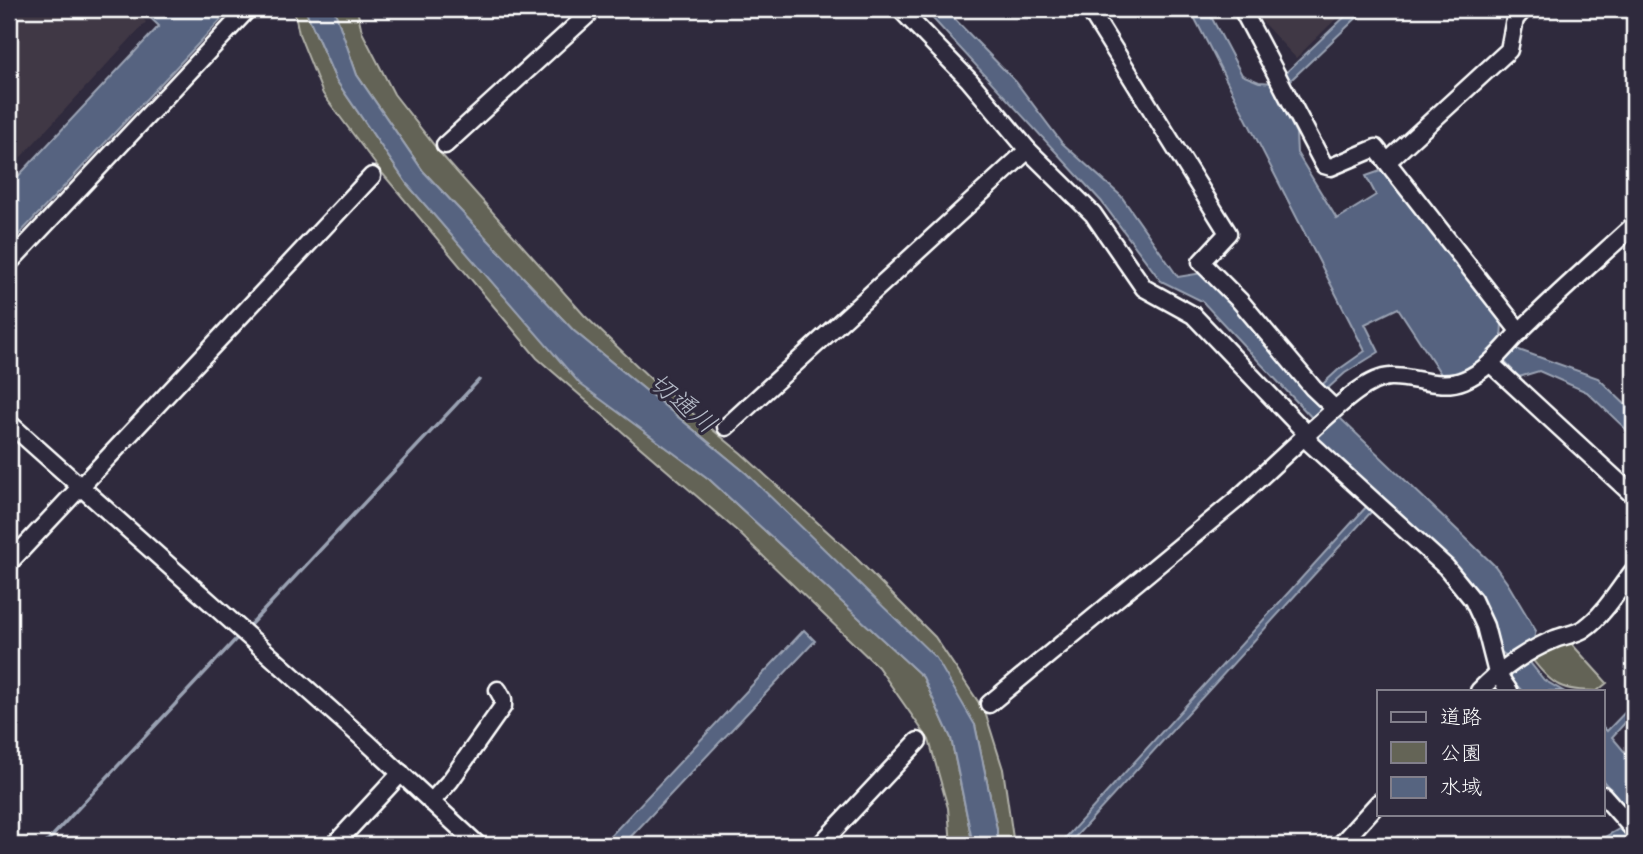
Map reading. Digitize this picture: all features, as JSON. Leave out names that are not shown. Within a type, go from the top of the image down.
[{"type":"street","points":[[9,263],[248,9]]},
{"type":"street","points":[[445,145],[594,9]]},
{"type":"street","points":[[900,9],[969,80],[1028,150],[1093,214],[1144,288],[1193,315],[1322,421]]},
{"type":"street","points":[[1089,9],[1228,233],[1202,262],[1240,301],[1318,393],[1322,421],[1310,443],[1446,567],[1473,600],[1504,669],[1509,690]]},
{"type":"street","points":[[1242,9],[1324,164],[1331,167],[1376,148],[1515,337]]},
{"type":"street","points":[[1388,162],[1509,50],[1515,19],[1524,9]]},
{"type":"street","points":[[726,427],[1028,150]]},
{"type":"street","points":[[9,563],[372,176]]},
{"type":"street","points":[[989,704],[1235,501],[1322,421],[1373,381],[1389,377],[1443,383],[1461,381],[1493,361],[1634,225]]},
{"type":"street","points":[[1493,361],[1634,496]]},
{"type":"street","points":[[9,423],[478,845]]},
{"type":"street","points":[[1480,690],[1504,669],[1530,653],[1554,640],[1583,630],[1594,621],[1634,570]]},
{"type":"street","points":[[431,802],[450,781],[503,706],[498,690]]},
{"type":"street","points":[[820,845],[918,741]]},
{"type":"street","points":[[334,845],[401,774]]},
{"type":"street","points":[[1604,796],[1630,825]]},
{"type":"street","points":[[1340,845],[1377,804]]},
{"type":"shaded area","points":[[9,9],[132,9],[146,22],[9,170]]},
{"type":"shaded area","points":[[1250,9],[1338,9],[1342,13],[1296,58]]},
{"type":"green space","points":[[294,9],[305,9],[336,80],[407,184],[580,383],[709,479],[923,677],[951,738],[973,845],[951,845],[948,808],[929,740],[878,667],[737,531],[537,358],[382,173],[323,94],[299,34]]},
{"type":"green space","points":[[334,9],[357,9],[362,32],[394,94],[441,154],[584,315],[652,380],[741,453],[850,552],[935,637],[985,712],[1003,769],[1014,845],[997,845],[997,829],[975,725],[747,474],[574,331],[423,171],[357,75]]},
{"type":"green space","points":[[1570,642],[1607,683],[1598,690],[1567,688],[1546,676],[1532,659]]},
{"type":"water","points":[[141,9],[231,9],[9,245],[9,186],[159,26]]},
{"type":"water","points":[[305,9],[334,9],[357,75],[423,171],[574,331],[747,474],[936,658],[975,725],[997,829],[997,845],[973,845],[951,738],[923,677],[709,479],[580,384],[407,184],[336,80]]},
{"type":"water","points":[[924,9],[945,9],[1016,82],[1062,143],[1121,196],[1178,277],[1202,273],[1312,394],[1338,370],[1365,351],[1190,9],[1207,9],[1242,75],[1259,82],[1275,83],[1353,9],[1366,9],[1276,94],[1296,133],[1297,153],[1337,219],[1376,195],[1366,176],[1386,169],[1492,303],[1502,323],[1501,341],[1510,350],[1519,350],[1598,378],[1634,413],[1634,437],[1587,392],[1539,371],[1519,377],[1503,360],[1477,364],[1455,373],[1441,374],[1398,308],[1365,324],[1379,352],[1345,373],[1317,398],[1322,410],[1331,420],[1340,418],[1495,566],[1536,631],[1528,660],[1544,680],[1561,690],[1521,690],[1510,678],[1514,668],[1509,657],[1501,652],[1493,621],[1479,596],[1453,564],[1318,439],[1322,430],[1313,419],[1202,301],[1161,281],[1101,201]]},
{"type":"water","points":[[1367,506],[1372,511],[1068,845],[1059,845]]},
{"type":"water","points":[[804,630],[815,641],[623,845],[602,845]]},
{"type":"water","points":[[1634,703],[1634,713],[1612,737],[1634,763],[1634,816],[1604,782],[1604,728],[1607,731]]},
{"type":"water","points":[[1634,816],[1634,833],[1624,845],[1591,845],[1623,829]]},
{"type":"waterway","points":[[249,626],[479,380]]},
{"type":"waterway","points":[[44,845],[237,638]]},
{"type":"water label","name":"切通川","points":[[682,404]]}]
